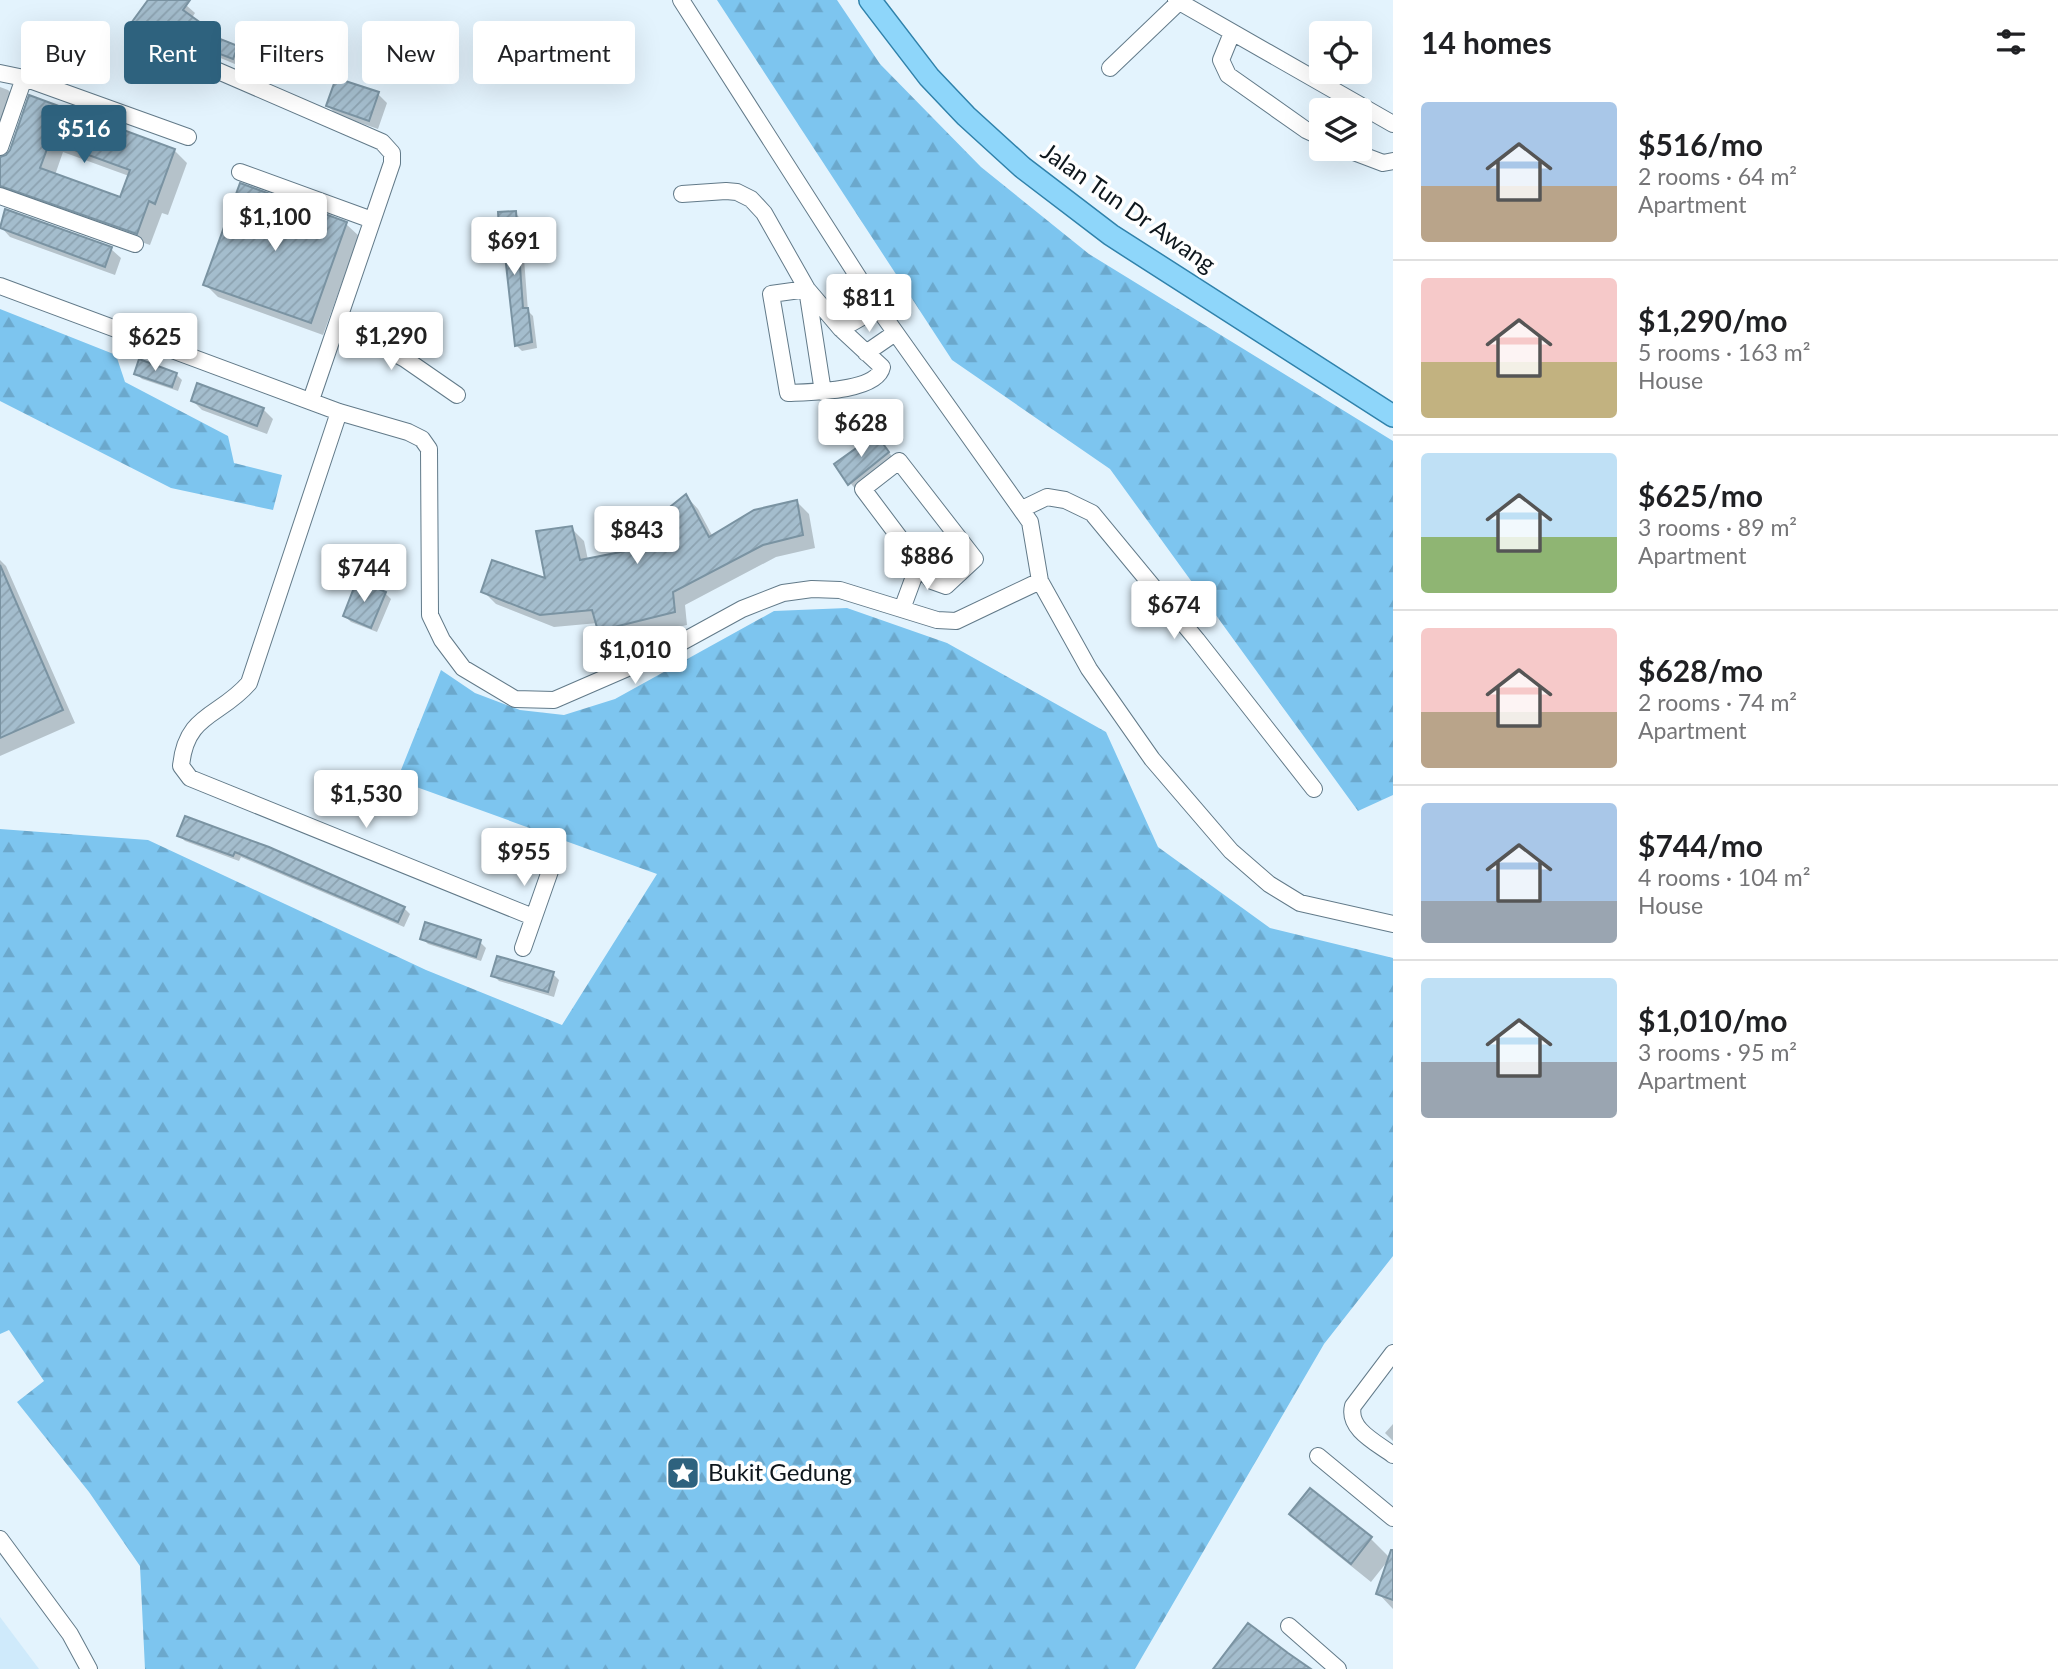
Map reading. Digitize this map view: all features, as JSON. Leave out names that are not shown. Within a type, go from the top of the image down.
[{"type":"main road","name":"Jalan Tun Dr Awang","points":[[870,0],[929,76],[966,116],[1033,175],[1111,235],[1393,415]]},
{"type":"street","points":[[681,0],[895,334],[1022,509],[1030,522],[1040,581],[1089,669],[1153,759],[1231,851],[1269,884],[1300,902],[1393,925]]},
{"type":"street","points":[[1111,68],[1178,1],[1393,124]]},
{"type":"street","points":[[1232,33],[1221,60],[1228,75],[1309,131]]},
{"type":"street","points":[[0,73],[21,77]]},
{"type":"street","points":[[221,73],[388,147],[392,153],[392,163],[311,400]]},
{"type":"street","points":[[0,147],[22,84]]},
{"type":"street","points":[[41,84],[188,137]]},
{"type":"street","points":[[1372,159],[1383,163],[1393,161]]},
{"type":"street","points":[[240,173],[372,220]]},
{"type":"street","points":[[682,194],[726,191],[737,192],[751,199],[764,213],[807,289],[841,329],[882,367],[875,379],[823,392],[788,393],[771,294],[807,289]]},
{"type":"street","points":[[0,196],[135,244]]},
{"type":"street","points":[[0,286],[339,412],[408,432],[422,439],[429,449],[430,615],[442,640],[463,667],[515,699],[554,700],[660,654],[742,609],[783,593],[812,589],[840,590],[937,620],[957,621],[1040,581]]},
{"type":"street","points":[[807,289],[823,392]]},
{"type":"street","points":[[841,329],[878,308]]},
{"type":"street","points":[[336,328],[377,344],[405,359],[457,395]]},
{"type":"street","points":[[866,353],[895,334]]},
{"type":"street","points":[[339,412],[249,683],[237,697],[193,728],[183,751],[181,766],[190,778],[533,918]]},
{"type":"street","points":[[899,461],[975,559],[946,586],[932,581],[919,563],[863,489],[899,461]]},
{"type":"street","points":[[1022,509],[1047,496],[1065,500],[1092,513],[1197,640],[1314,789]]},
{"type":"street","points":[[902,609],[919,563]]},
{"type":"street","points":[[523,948],[550,872]]},
{"type":"street","points":[[1393,1353],[1353,1406],[1350,1416],[1354,1425],[1393,1455]]},
{"type":"street","points":[[1318,1457],[1393,1518]]},
{"type":"street","points":[[0,1539],[70,1634],[89,1669]]},
{"type":"street","points":[[1289,1626],[1338,1669]]},
{"type":"shaded area","points":[[0,1617],[39,1669],[0,1669]]},
{"type":"green space","points":[[717,0],[837,0],[880,64],[981,167],[1089,254],[1393,441],[1393,795],[1358,811],[1110,469],[952,360]]},
{"type":"green space","points":[[0,309],[116,355],[125,382],[228,436],[234,463],[282,475],[273,510],[171,488],[0,401]]},
{"type":"green space","points":[[847,608],[947,643],[1106,732],[1158,847],[1270,928],[1393,958],[1393,1256],[1324,1344],[1135,1669],[145,1669],[140,1566],[89,1492],[17,1402],[44,1381],[9,1330],[0,1334],[0,829],[148,840],[426,970],[562,1025],[657,874],[397,780],[441,670],[475,693],[520,710],[564,715],[615,699],[774,611]]},
{"type":"building","points":[[148,0],[190,0],[183,10],[198,21],[133,21]]},
{"type":"building","points":[[221,39],[235,45],[233,59],[221,54]]},
{"type":"building","points":[[348,82],[379,92],[369,121],[326,106],[334,84]]},
{"type":"building","points":[[29,95],[175,149],[155,204],[149,201],[137,234],[0,186],[0,157],[10,150]],"holes":[[[50,141],[130,170],[120,197],[40,168]]]},
{"type":"building","points":[[240,183],[347,222],[311,323],[203,285]]},
{"type":"building","points":[[5,209],[112,247],[105,267],[0,228]]},
{"type":"building","points":[[516,211],[523,308],[528,308],[532,342],[515,346],[504,246],[500,247],[498,212]]},
{"type":"building","points":[[139,359],[177,373],[172,387],[134,374]]},
{"type":"building","points":[[197,383],[264,408],[257,426],[191,401]]},
{"type":"building","points":[[876,434],[889,452],[848,485],[834,464]]},
{"type":"building","points":[[686,494],[709,537],[754,510],[797,500],[803,535],[763,545],[673,592],[675,612],[598,631],[592,610],[540,615],[481,592],[492,560],[545,578],[536,531],[572,526],[580,560],[666,543],[655,519]]},
{"type":"building","points":[[0,565],[63,710],[0,738]]},
{"type":"building","points":[[357,580],[386,592],[371,628],[343,616]]},
{"type":"building","points":[[185,816],[269,847],[405,907],[398,922],[235,852],[233,856],[177,836]]},
{"type":"building","points":[[425,922],[481,940],[476,957],[420,939]]},
{"type":"building","points":[[497,956],[554,972],[548,992],[491,976]]},
{"type":"building","points":[[1310,1488],[1372,1537],[1351,1564],[1289,1514]]},
{"type":"building","points":[[1393,1550],[1393,1600],[1376,1594]]},
{"type":"building","points":[[1248,1623],[1288,1653],[1311,1669],[1213,1669]]},
{"type":"place","name":"Bukit Gedung","points":[[683,1473]]}]
